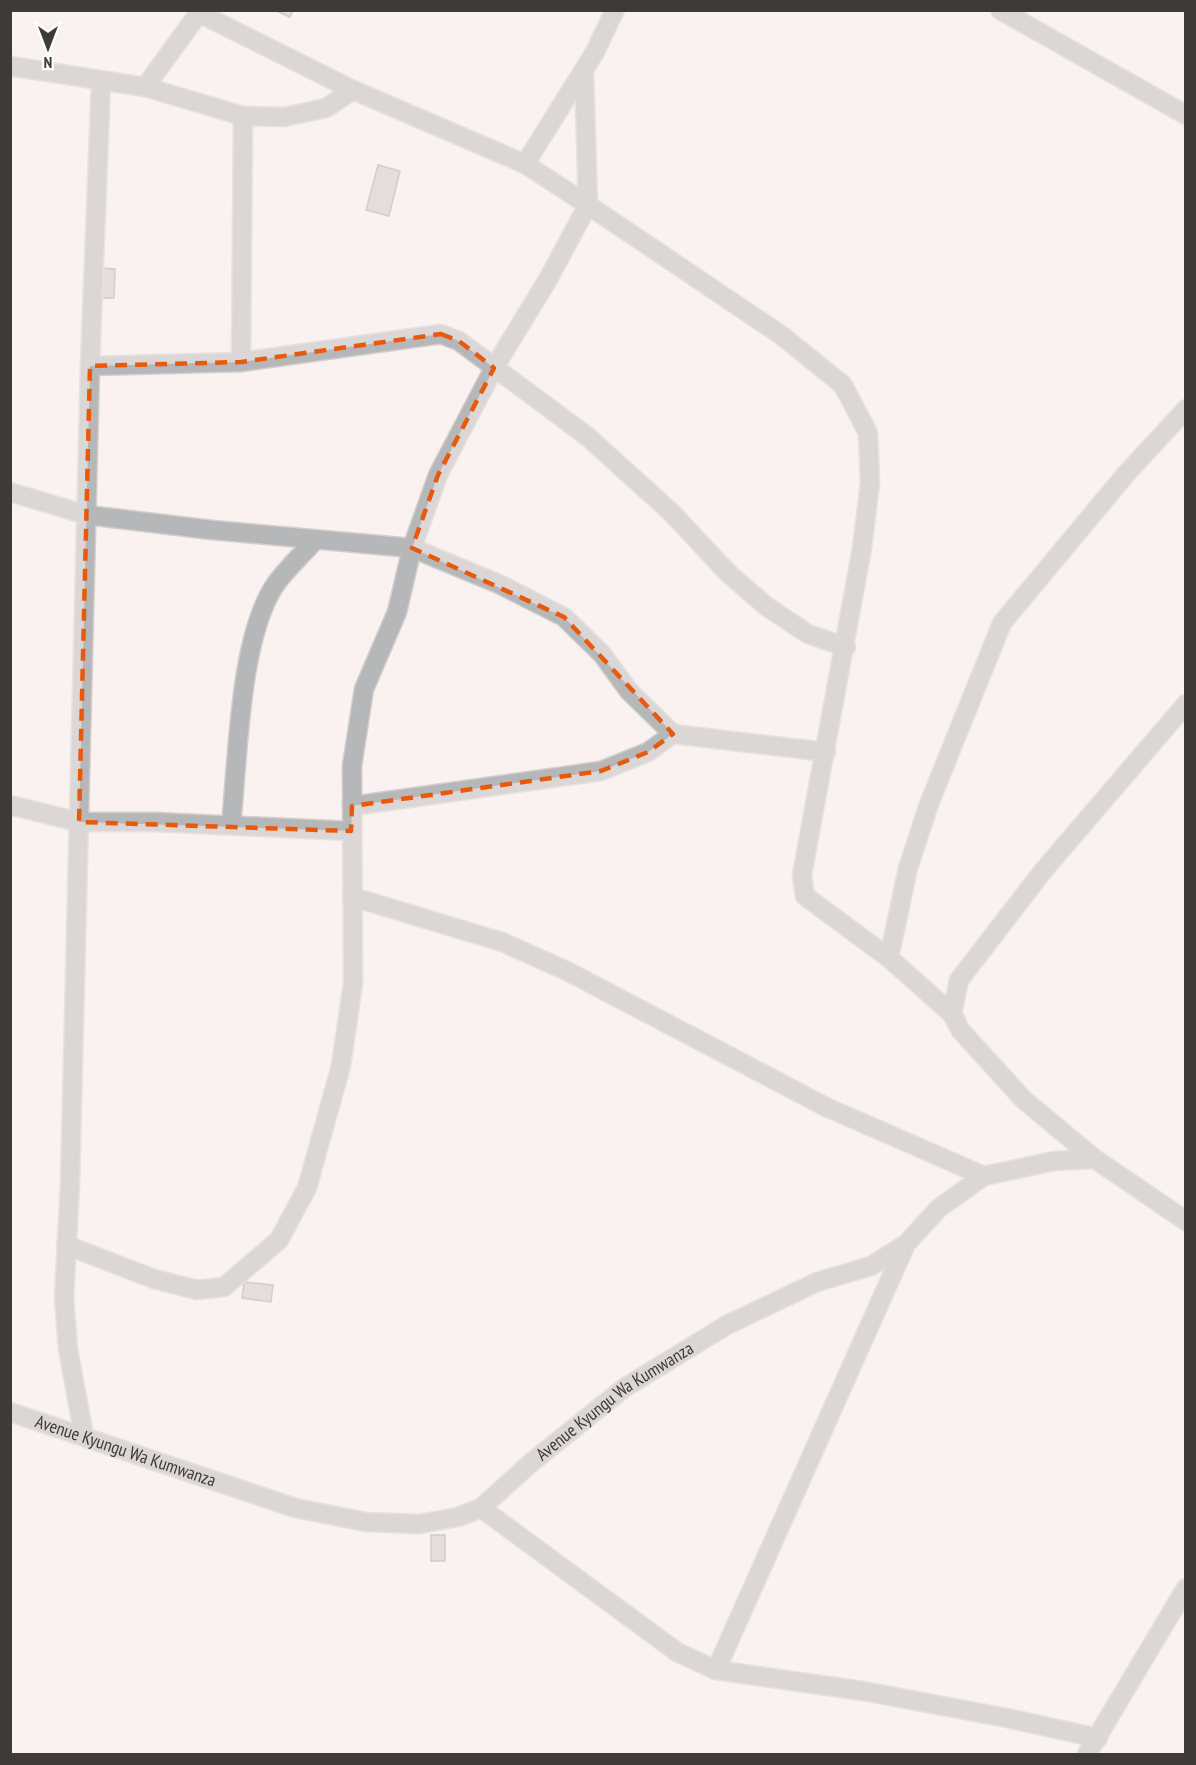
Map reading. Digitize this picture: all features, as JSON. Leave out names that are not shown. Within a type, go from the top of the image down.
[{"type":"street","points":[[525,164],[584,71],[615,10]]},
{"type":"street","points":[[1000,10],[1185,115]]},
{"type":"street","points":[[145,87],[200,12],[353,90],[525,164],[781,335],[843,385],[868,433],[870,483],[846,647],[802,875],[805,896],[889,958],[952,1014],[961,1031],[1024,1100],[1095,1159],[1185,1221]]},
{"type":"street","points":[[10,66],[145,87],[243,116],[284,117],[326,108],[353,90]]},
{"type":"street","points":[[66,1245],[154,1279],[197,1290],[224,1287],[279,1240],[307,1188],[341,1066],[352,983],[352,766],[364,689],[397,612],[412,548],[438,475],[494,368],[548,281],[588,205],[584,71]]},
{"type":"street","points":[[84,1436],[68,1349],[64,1298],[90,366],[101,81]]},
{"type":"street","points":[[241,362],[243,116]]},
{"type":"street","points":[[90,366],[241,362],[441,334],[459,341],[588,437],[672,513],[728,573],[766,606],[808,634],[846,647]]},
{"type":"street","points":[[889,958],[908,868],[929,804],[1002,623],[1118,482],[1185,409]]},
{"type":"street","points":[[10,492],[87,515],[315,540],[412,548],[499,584],[564,617],[602,654],[629,691],[673,734],[826,752]]},
{"type":"street","points":[[231,825],[248,657],[258,621],[275,586],[315,540]]},
{"type":"street","points":[[952,1014],[959,980],[1043,871],[1185,704]]},
{"type":"street","points":[[352,806],[601,771],[648,752],[673,734]]},
{"type":"street","points":[[10,805],[79,822],[231,825],[351,831]]},
{"type":"street","points":[[353,897],[502,942],[567,971],[825,1107],[984,1176]]},
{"type":"street","name":"Avenue Kyungu Wa Kumwanza","points":[[10,1412],[295,1508],[366,1522],[419,1524],[458,1516],[481,1508],[532,1462],[624,1389],[727,1325],[818,1282],[871,1266],[906,1244],[939,1208],[984,1176],[1054,1161],[1095,1159]]},
{"type":"street","points":[[716,1670],[906,1244]]},
{"type":"street","points":[[481,1508],[678,1652],[716,1670],[863,1691],[1098,1738]]},
{"type":"street","points":[[1087,1755],[1185,1588]]},
{"type":"highlighted area","points":[[441,334],[459,341],[494,368],[438,475],[412,548],[564,617],[673,734],[648,752],[601,771],[352,806],[351,831],[79,822],[90,366],[241,362]]},
{"type":"building","points":[[274,10],[293,10],[290,17]]},
{"type":"building","points":[[378,165],[400,171],[389,216],[366,210]]},
{"type":"building","points":[[102,268],[115,269],[114,298],[100,298]]},
{"type":"building","points":[[244,1282],[273,1285],[271,1302],[242,1298]]},
{"type":"building","points":[[431,1535],[445,1535],[445,1561],[431,1561]]}]
